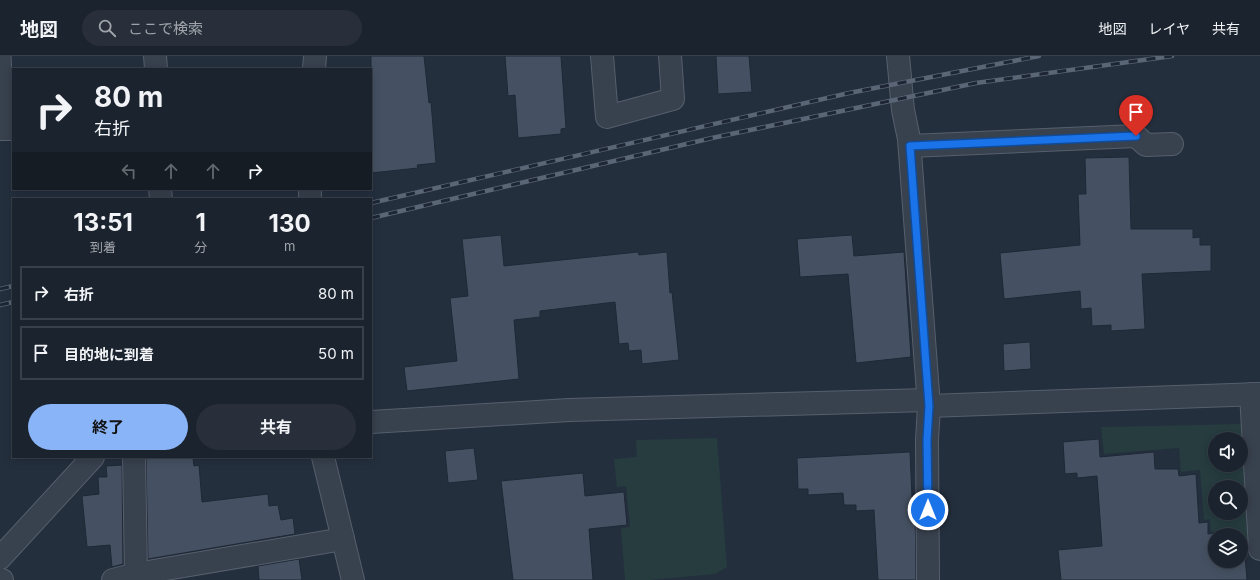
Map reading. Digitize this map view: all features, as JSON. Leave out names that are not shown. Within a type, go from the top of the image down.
[{"type":"street","points":[[155,56],[156,68]]},
{"type":"street","points":[[314,68],[315,56]]},
{"type":"street","points":[[602,56],[607,117],[674,98],[670,56]]},
{"type":"street","points":[[898,56],[903,110],[910,146],[929,403],[927,440],[928,580]]},
{"type":"street","points":[[910,146],[1136,136],[1146,145],[1172,144]]},
{"type":"street","points":[[372,422],[569,410],[929,403],[1256,394],[1260,549]]},
{"type":"street","points":[[0,558],[92,458]]},
{"type":"street","points":[[134,458],[136,574]]},
{"type":"street","points":[[324,458],[353,580]]},
{"type":"street","points":[[113,580],[136,574],[343,539]]},
{"type":"lane","points":[[2,56],[6,129]]},
{"type":"green space","points":[[1244,424],[1244,432],[1208,432],[1208,472],[1247,472],[1247,480],[1208,480],[1208,519],[1204,520],[1200,470],[1181,472],[1179,448],[1104,454],[1101,427]]},
{"type":"green space","points":[[717,438],[727,567],[715,574],[650,580],[625,580],[621,528],[630,527],[626,486],[617,487],[614,459],[637,457],[636,440]]},
{"type":"green space","points":[[1248,489],[1251,538],[1248,538],[1248,528],[1211,528],[1210,520],[1248,520]]},
{"type":"building","points":[[371,56],[424,56],[429,103],[431,102],[436,163],[417,165],[418,168],[372,173]]},
{"type":"building","points":[[505,56],[561,56],[566,128],[561,129],[561,134],[518,138],[515,95],[508,96]]},
{"type":"building","points":[[716,56],[749,56],[752,92],[718,94]]},
{"type":"building","points":[[1129,157],[1131,229],[1193,229],[1193,238],[1200,237],[1200,245],[1211,245],[1211,271],[1142,274],[1145,329],[1111,331],[1111,325],[1092,326],[1091,308],[1081,309],[1080,291],[1004,299],[1000,253],[1080,245],[1078,194],[1086,194],[1085,158]]},
{"type":"building","points":[[501,235],[504,266],[638,252],[639,255],[667,252],[670,293],[672,292],[679,360],[642,364],[641,350],[629,351],[628,343],[619,344],[615,302],[540,311],[540,317],[514,320],[519,379],[407,391],[404,367],[457,361],[450,298],[468,296],[462,239]]},
{"type":"building","points":[[852,235],[854,256],[904,252],[911,357],[856,363],[848,274],[800,277],[797,239]]},
{"type":"building","points":[[1030,342],[1031,369],[1004,371],[1003,344]]},
{"type":"building","points":[[1099,439],[1100,457],[1154,452],[1155,469],[1178,469],[1179,476],[1196,474],[1199,523],[1208,522],[1208,568],[1246,568],[1247,580],[1061,580],[1058,550],[1102,546],[1097,476],[1077,478],[1077,473],[1065,474],[1063,442]]},
{"type":"building","points":[[474,448],[478,480],[448,483],[445,451]]},
{"type":"building","points":[[910,452],[912,497],[915,496],[916,580],[878,580],[874,510],[856,511],[856,505],[844,505],[843,493],[808,495],[808,489],[798,489],[797,458]]},
{"type":"building","points":[[146,458],[193,458],[194,466],[199,465],[202,502],[268,494],[269,506],[278,505],[281,520],[293,518],[295,534],[148,559]]},
{"type":"building","points":[[122,465],[123,564],[112,567],[110,545],[87,547],[82,496],[99,494],[98,477],[107,477],[106,466]]},
{"type":"building","points":[[583,473],[585,496],[624,492],[627,525],[589,529],[593,580],[513,580],[501,481]]},
{"type":"building","points":[[299,559],[302,580],[259,580],[258,566]]},
{"type":"railway","points":[[372,203],[849,93],[1039,56]]},
{"type":"railway","points":[[372,218],[712,138],[976,83],[1172,56]]},
{"type":"railway","points":[[0,289],[12,286]]},
{"type":"railway","points":[[0,305],[12,302]]},
{"type":"route","points":[[928,510],[927,440],[929,406],[910,146],[1136,136]]}]
